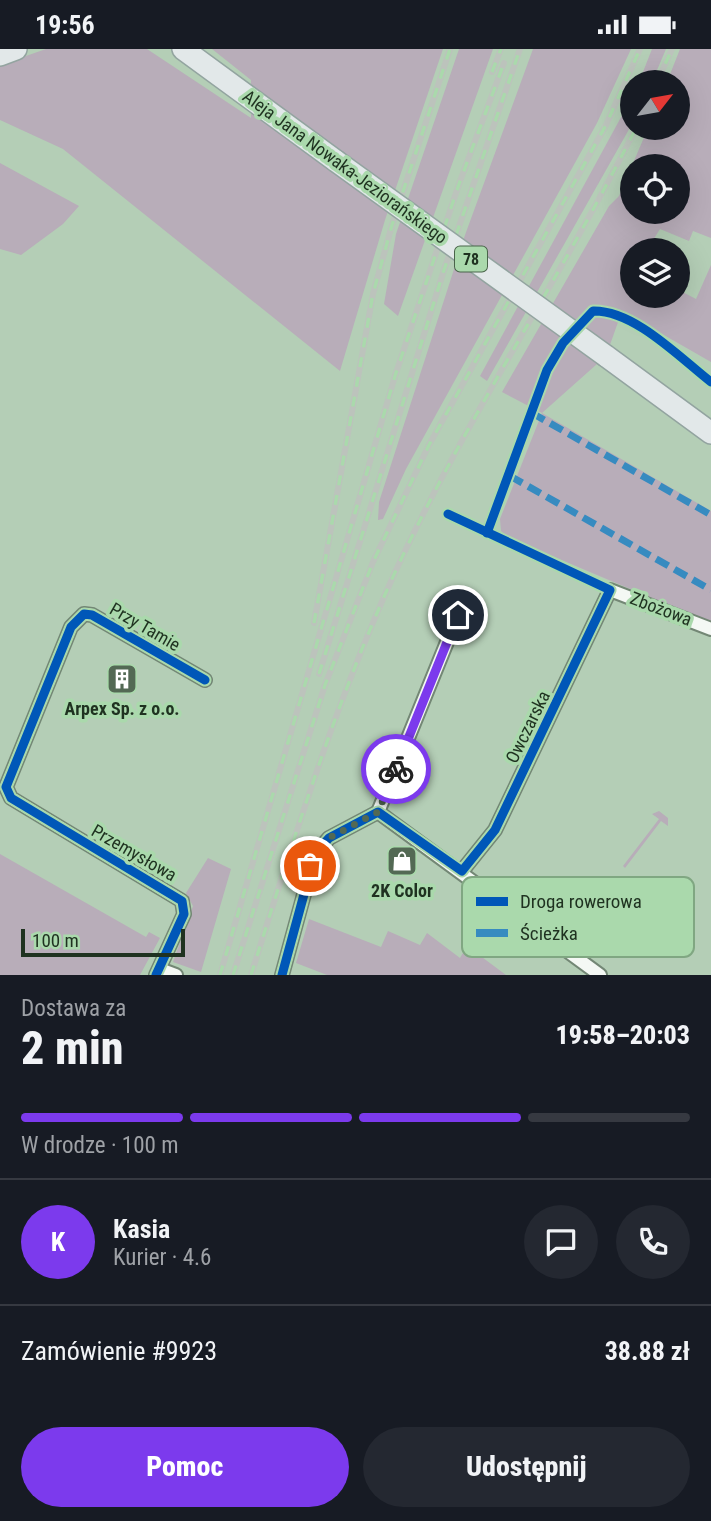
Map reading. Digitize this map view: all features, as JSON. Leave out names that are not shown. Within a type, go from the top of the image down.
[{"type":"main road","points":[[0,55],[16,49]]},
{"type":"main road","points":[[164,49],[207,79],[248,96]]},
{"type":"main road","name":"Aleja Jana Nowaka-Jeziorańskiego","points":[[183,49],[711,433]]},
{"type":"main road","points":[[201,49],[248,96]]},
{"type":"street","name":"Zbożowa","points":[[610,590],[711,629]]},
{"type":"street","name":"Owczarska","points":[[462,871],[495,830],[610,590]]},
{"type":"street","name":"Przy Tamie","points":[[8,793],[6,787],[71,627],[84,614],[92,614],[205,680]]},
{"type":"street","points":[[282,975],[315,854],[329,838],[378,812],[458,615]]},
{"type":"street","name":"Przemysłowa","points":[[8,793],[10,798],[182,901],[184,914],[158,972]]},
{"type":"street","points":[[378,812],[470,877]]},
{"type":"street","points":[[576,957],[600,975]]},
{"type":"street","points":[[158,972],[176,975]]},
{"type":"shaded area","points":[[46,49],[147,49],[251,118],[251,80],[212,49],[443,49],[385,220],[340,371],[63,149],[0,120],[0,65]]},
{"type":"shaded area","points":[[459,49],[493,49],[398,316],[384,304],[396,234]]},
{"type":"shaded area","points":[[533,49],[631,49],[597,123],[406,469],[383,519],[378,520],[379,502],[465,235]]},
{"type":"shaded area","points":[[652,49],[666,49],[657,70],[644,70]]},
{"type":"shaded area","points":[[680,49],[711,49],[711,238],[693,231],[690,238],[682,238],[660,229],[654,238],[620,238],[620,308],[690,308],[690,296],[696,299],[711,265],[711,362],[622,311],[606,356],[542,413],[502,392],[609,206],[620,194],[620,224],[690,224],[690,154],[637,154],[643,140],[690,140],[690,70],[672,70]]},
{"type":"shaded area","points":[[620,119],[620,140],[623,140],[487,381],[480,376]]},
{"type":"shaded area","points":[[0,163],[79,206],[63,224],[21,255],[0,249]]},
{"type":"shaded area","points":[[542,413],[711,511],[711,623],[507,537],[501,531],[500,519]]},
{"type":"shaded area","points":[[659,811],[668,818],[668,826],[661,821],[625,868],[623,866],[659,819],[652,814]]},
{"type":"shaded area","points":[[0,854],[146,937],[149,932],[160,938],[140,975],[0,975]]},
{"type":"shaded area","points":[[208,858],[231,869],[201,972],[173,962],[193,906],[186,893]]},
{"type":"shaded area","points":[[309,919],[381,947],[388,931],[420,945],[427,933],[460,958],[462,955],[462,957],[482,957],[506,975],[327,975],[296,963]]},
{"type":"railway","points":[[314,623],[373,294],[392,225],[450,49]]},
{"type":"railway","points":[[492,72],[501,49]]},
{"type":"railway","points":[[319,674],[443,273],[520,49]]},
{"type":"railway","points":[[233,975],[325,685],[373,562],[429,445],[606,125],[640,49]]},
{"type":"railway","points":[[662,70],[672,49]]},
{"type":"railway","points":[[220,975],[395,376],[459,184],[504,63]]},
{"type":"railway","points":[[251,975],[320,760],[360,655],[405,551],[460,444],[630,140]]},
{"type":"marked path","points":[[532,413],[711,515]]},
{"type":"marked path","points":[[510,476],[711,590]]},
{"type":"cycle path","points":[[487,533],[547,370],[563,343],[593,311],[609,313],[640,326],[711,382]]},
{"type":"cycle path","points":[[282,975],[315,854],[329,838],[378,812],[462,871],[495,830],[610,590],[448,514]]},
{"type":"cycle path","points":[[156,975],[184,914],[182,901],[11,798],[6,787],[71,627],[84,614],[92,615],[205,680]]},
{"type":"way so far","points":[[310,866],[315,854],[329,838],[378,812],[396,769]]},
{"type":"place","name":"Arpex Sp. z o.o.","points":[[122,679]]},
{"type":"place","name":"2K Color","points":[[402,861]]},
{"type":"route","points":[[396,769],[458,615]]}]
